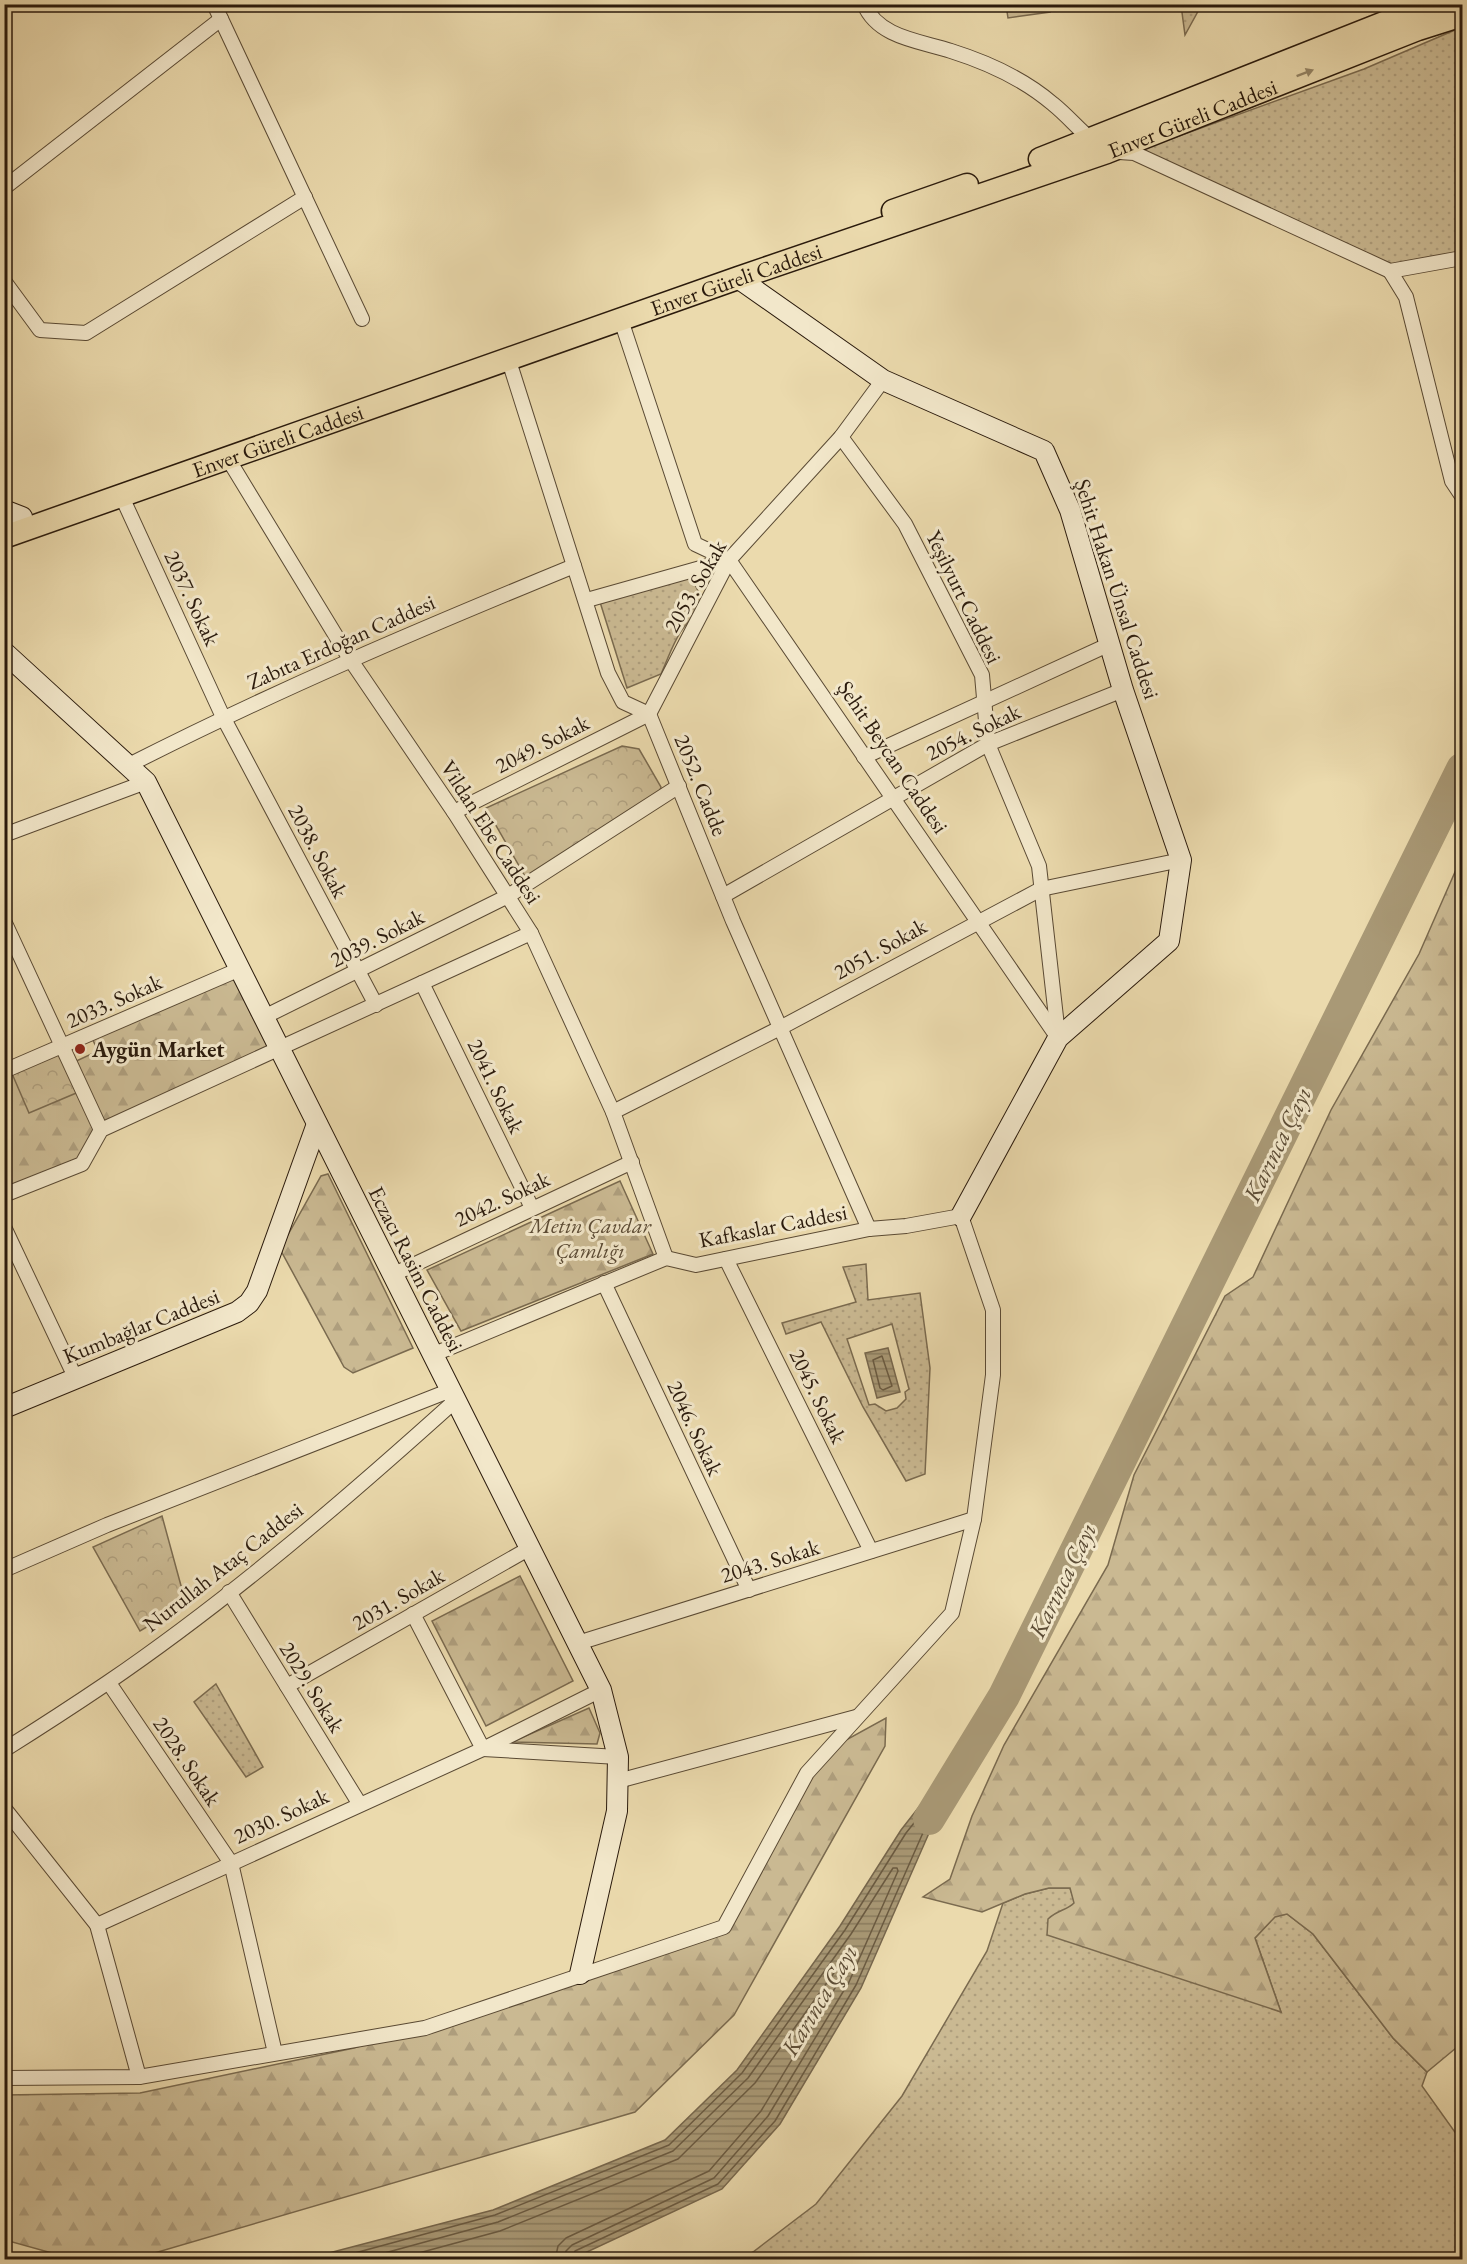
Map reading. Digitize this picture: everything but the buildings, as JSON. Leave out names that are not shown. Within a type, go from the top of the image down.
[{"type":"main road","name":"Enver Güreli Caddesi","points":[[10,517],[505,347],[612,307],[1099,146],[1432,4]]},
{"type":"main road","name":"Enver Güreli Caddesi","points":[[4,537],[122,497],[226,457],[509,361],[1407,33],[1462,15]]},
{"type":"main road","name":"Şehit Hakan Ünsal Caddesi","points":[[738,278],[883,380],[1044,451],[1070,510],[1123,690],[1181,860],[1169,941],[1058,1038]]},
{"type":"main road","name":"Eczacı Rasim Caddesi","points":[[4,652],[146,782],[602,1690],[618,1757],[617,1811],[580,1974]]},
{"type":"main road","points":[[961,1216],[1058,1038]]},
{"type":"main road","name":"Kumbağlar Caddesi","points":[[4,1408],[237,1312],[249,1303],[257,1291],[317,1124]]},
{"type":"street","points":[[214,4],[362,319]]},
{"type":"street","points":[[864,4],[867,13],[883,27],[905,38],[951,51],[1031,88],[1053,104],[1099,146],[1134,153],[1390,271],[1406,297],[1452,480],[1462,496]]},
{"type":"street","points":[[4,188],[221,20]]},
{"type":"street","points":[[4,281],[40,330],[86,333],[305,197]]},
{"type":"street","points":[[1390,271],[1462,258]]},
{"type":"street","name":"Şehit Beycan Caddesi","points":[[621,320],[696,544],[729,560],[1058,1038]]},
{"type":"street","name":"2052. Cadde","points":[[509,361],[574,566],[587,600],[608,673],[623,702],[650,714],[723,896],[868,1229]]},
{"type":"street","name":"2053. Sokak","points":[[650,714],[729,560],[841,437],[883,380]]},
{"type":"street","name":"Yeşilyurt Caddesi","points":[[841,437],[905,524],[982,675],[988,744],[1039,866],[1058,1038]]},
{"type":"street","name":"Vildan Ebe Caddesi","points":[[226,457],[350,659],[454,812],[531,933],[613,1112],[666,1258]]},
{"type":"street","name":"2037. Sokak","points":[[122,497],[223,717]]},
{"type":"street","points":[[587,600],[729,560]]},
{"type":"street","name":"Zabıta Erdoğan Caddesi","points":[[129,765],[223,717],[350,659],[574,566]]},
{"type":"street","points":[[864,757],[1110,644]]},
{"type":"street","name":"2054. Sokak","points":[[723,896],[988,744],[1123,690]]},
{"type":"street","name":"2049. Sokak","points":[[454,812],[650,714]]},
{"type":"street","name":"2038. Sokak","points":[[223,717],[376,1005]]},
{"type":"street","points":[[4,835],[146,782]]},
{"type":"street","name":"2039. Sokak","points":[[264,1017],[508,896],[679,786]]},
{"type":"street","name":"2051. Sokak","points":[[613,1112],[780,1028],[976,921],[1041,889],[1181,860]]},
{"type":"street","points":[[4,921],[101,1130]]},
{"type":"street","points":[[4,1195],[82,1164],[101,1130],[531,933]]},
{"type":"street","name":"2033. Sokak","points":[[4,1071],[240,969]]},
{"type":"street","name":"2041. Sokak","points":[[422,983],[532,1208]]},
{"type":"street","name":"2042. Sokak","points":[[392,1275],[632,1162]]},
{"type":"street","points":[[4,2078],[139,2077],[426,2028],[724,1927],[807,1773],[952,1613],[974,1519],[993,1376],[993,1310],[961,1216]]},
{"type":"street","name":"Kafkaslar Caddesi","points":[[666,1258],[696,1265],[868,1229],[906,1226],[961,1216]]},
{"type":"street","points":[[4,1227],[76,1379]]},
{"type":"street","points":[[432,1355],[666,1258]]},
{"type":"street","name":"2045. Sokak","points":[[726,1260],[872,1551]]},
{"type":"street","name":"2046. Sokak","points":[[604,1283],[749,1590]]},
{"type":"street","points":[[4,1570],[118,1521],[453,1395]]},
{"type":"street","name":"Nurullah Ataç Caddesi","points":[[4,1750],[109,1683],[229,1592],[383,1466],[453,1395]]},
{"type":"street","name":"2043. Sokak","points":[[578,1643],[974,1519]]},
{"type":"street","name":"2031. Sokak","points":[[287,1686],[530,1548]]},
{"type":"street","name":"2029. Sokak","points":[[229,1592],[359,1803]]},
{"type":"street","points":[[413,1614],[483,1749]]},
{"type":"street","name":"2028. Sokak","points":[[109,1683],[231,1863]]},
{"type":"street","name":"2030. Sokak","points":[[97,1925],[359,1803],[483,1749],[602,1690]]},
{"type":"street","points":[[618,1780],[858,1717]]},
{"type":"street","name":"2030. Sokak","points":[[483,1749],[618,1757]]},
{"type":"street","points":[[4,1808],[97,1925],[139,2077]]},
{"type":"street","points":[[231,1863],[275,2053]]},
{"type":"green space","points":[[1006,5],[1049,5],[1050,12],[1008,18]]},
{"type":"green space","points":[[1181,5],[1208,5],[1201,6],[1185,35]]},
{"type":"green space","points":[[1462,27],[1462,258],[1390,271],[1181,173],[1143,149],[1364,69]]},
{"type":"green space","points":[[691,576],[705,606],[682,629],[661,674],[627,688],[600,602]]},
{"type":"green space","points":[[622,746],[639,749],[661,787],[659,793],[526,878],[486,808]]},
{"type":"green space","points":[[1462,856],[1462,2043],[1427,2072],[1393,2038],[1313,1934],[1287,1914],[1275,1917],[1255,1938],[1281,2012],[1047,1935],[1048,1919],[1074,1903],[1070,1888],[1049,1888],[1025,1894],[982,1912],[923,1897],[950,1879],[972,1816],[1004,1745],[1108,1565],[1134,1475],[1225,1296],[1253,1277],[1331,1110],[1419,954]]},
{"type":"green space","points":[[240,969],[281,1049],[101,1130],[82,1164],[5,1195],[5,1071],[70,1064],[98,1051],[90,1034]]},
{"type":"green space","points":[[62,1046],[81,1091],[29,1113],[10,1069]]},
{"type":"green space","points":[[328,1174],[413,1348],[353,1373],[344,1367],[280,1249],[321,1176]]},
{"type":"green space","name":"Metin Çavdar Çamlığı","points":[[620,1181],[653,1254],[461,1331],[427,1270]]},
{"type":"green space","points":[[866,1264],[868,1300],[920,1293],[930,1368],[925,1474],[906,1481],[863,1407],[821,1322],[786,1334],[782,1323],[856,1302],[843,1267]],"holes":[[[892,1324],[909,1389],[905,1392],[906,1399],[897,1408],[886,1411],[875,1404],[869,1405],[847,1339]]]},
{"type":"green space","points":[[162,1516],[186,1604],[140,1631],[93,1547]]},
{"type":"green space","points":[[520,1576],[573,1681],[486,1726],[432,1621]]},
{"type":"green space","points":[[216,1684],[263,1767],[246,1777],[194,1702]]},
{"type":"green space","points":[[589,1708],[600,1733],[597,1744],[512,1742]]},
{"type":"green space","points":[[886,1718],[885,1746],[734,2015],[635,2112],[134,2259],[77,2260],[5,2240],[4,2095],[140,2093],[354,2048],[583,1976],[730,1925],[815,1757]]},
{"type":"green space","points":[[1049,1888],[1070,1888],[1075,1903],[1069,1909],[1281,2012],[1255,1938],[1275,1916],[1287,1914],[1313,1934],[1393,2038],[1427,2072],[1422,2086],[1462,2142],[1462,2259],[739,2260],[816,2204],[902,2096],[987,1951],[1003,1903]]},
{"type":"water","points":[[888,1348],[900,1392],[877,1398],[865,1353]]},
{"type":"water","points":[[951,1783],[861,1988],[780,2124],[722,2189],[572,2259],[306,2259],[493,2210],[665,2140],[737,2070],[840,1926],[901,1830],[922,1803]]},
{"type":"waterway","name":"Karınca Çayı","points":[[929,1819],[1004,1696],[1462,769]]},
{"type":"place","name":"Aygün Market","points":[[80,1049]]}]
